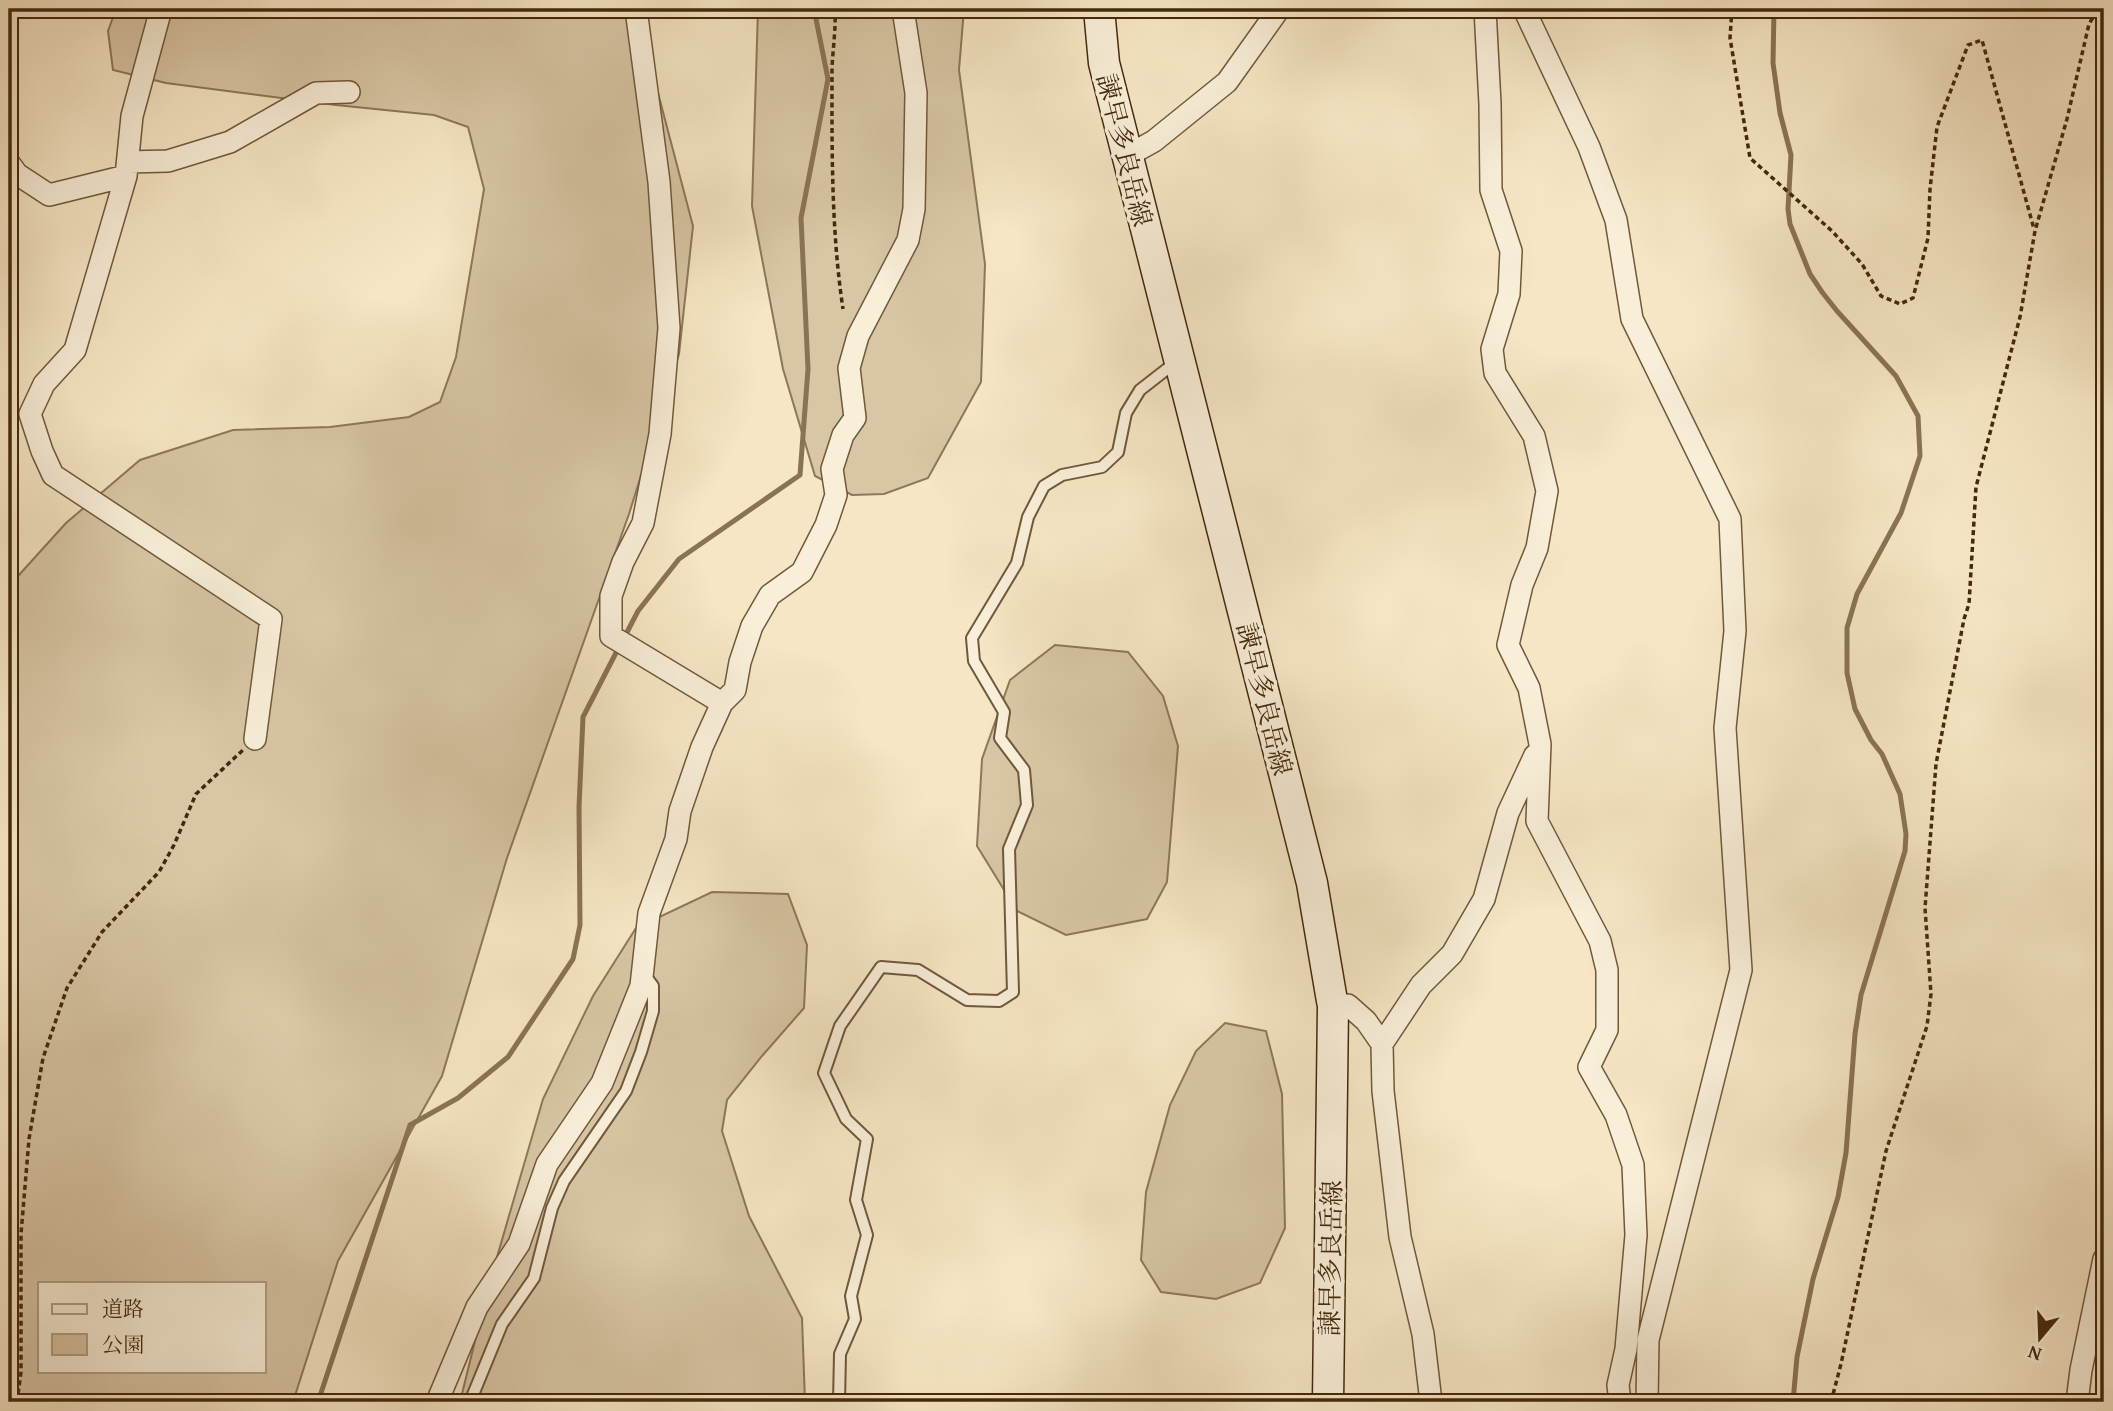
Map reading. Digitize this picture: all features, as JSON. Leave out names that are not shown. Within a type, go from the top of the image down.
[{"type":"main road","name":"諫早多良岳線","points":[[1099,9],[1104,63],[1312,883],[1333,1006],[1328,1402]]},
{"type":"street","points":[[160,9],[132,116],[127,169],[75,350],[44,384],[30,414],[41,451],[53,475],[271,619],[254,739]]},
{"type":"street","points":[[636,9],[659,182],[669,328],[660,433],[643,523],[623,562],[611,596],[611,636],[722,702]]},
{"type":"street","points":[[437,1402],[477,1307],[519,1244],[547,1164],[602,1083],[641,986],[649,913],[676,839],[680,811],[722,702],[735,690],[740,662],[752,626],[770,595],[802,572],[826,525],[836,495],[832,469],[844,435],[855,418],[849,368],[858,336],[908,240],[914,209],[916,93],[903,9]]},
{"type":"street","points":[[1127,156],[1154,141],[1227,82],[1279,9]]},
{"type":"street","points":[[1485,9],[1491,190],[1511,251],[1509,294],[1492,349],[1495,373],[1534,436],[1547,491],[1537,548],[1522,585],[1508,645],[1530,688],[1540,744],[1537,821],[1600,940],[1606,970],[1608,1030],[1590,1067],[1616,1115],[1633,1165],[1636,1235],[1626,1349],[1618,1385],[1620,1402]]},
{"type":"street","points":[[1524,9],[1588,147],[1616,220],[1632,319],[1730,519],[1735,631],[1724,728],[1741,970],[1648,1340],[1647,1402]]},
{"type":"street","points":[[9,163],[17,174],[49,195],[127,169],[168,162],[230,142],[316,93],[349,92]]},
{"type":"street","points":[[1382,1044],[1421,985],[1452,954],[1484,899],[1508,813],[1540,744]]},
{"type":"street","points":[[1333,1006],[1348,1005],[1366,1021],[1382,1044],[1383,1091],[1400,1237],[1423,1334],[1431,1402]]},
{"type":"street","points":[[2077,1402],[2104,1259]]},
{"type":"lane","points":[[839,1402],[841,1354],[855,1319],[851,1296],[867,1235],[856,1200],[867,1139],[846,1119],[824,1073],[839,1026],[881,967],[918,970],[967,1000],[999,1001],[1013,992],[1009,849],[1027,805],[1024,770],[1000,738],[1004,712],[974,661],[972,638],[1017,563],[1028,517],[1044,486],[1062,475],[1102,467],[1118,452],[1126,413],[1140,390],[1178,360]]},
{"type":"lane","points":[[470,1402],[502,1324],[534,1278],[552,1208],[564,1181],[626,1091],[653,1011],[653,986],[643,972]]},
{"type":"path","points":[[835,9],[832,52],[832,179],[837,268],[843,309]]},
{"type":"path","points":[[1732,9],[1730,38],[1750,158],[1832,231],[1862,264],[1881,296],[1900,304],[1913,298],[1928,237],[1937,127],[1968,45],[1982,40],[2035,231]]},
{"type":"path","points":[[1831,1402],[1886,1151],[1927,1026],[1931,994],[1925,908],[1936,764],[1969,604],[1976,487],[2020,317],[2035,231],[2067,119],[2089,24],[2098,9]]},
{"type":"path","points":[[17,1402],[20,1372],[22,1234],[29,1139],[43,1058],[67,988],[102,932],[159,872],[196,794],[254,739]]},
{"type":"green space","points":[[116,9],[632,9],[647,51],[693,226],[679,354],[629,514],[507,858],[442,1076],[338,1261],[293,1402],[9,1402],[9,586],[66,523],[140,460],[233,430],[330,427],[409,417],[440,402],[456,357],[484,189],[468,127],[434,115],[166,83],[113,70],[108,31]]},
{"type":"green space","points":[[758,9],[964,9],[959,70],[985,264],[981,382],[928,478],[884,494],[852,495],[815,476],[783,369],[752,206]]},
{"type":"green space","points":[[1055,645],[1128,652],[1163,696],[1178,746],[1167,882],[1147,919],[1066,935],[1017,911],[977,846],[982,759],[1010,680]]},
{"type":"green space","points":[[712,892],[788,894],[807,945],[804,1008],[727,1100],[722,1131],[749,1216],[802,1318],[805,1402],[460,1402],[488,1288],[543,1099],[593,996],[636,928]]},
{"type":"green space","points":[[1225,1023],[1266,1031],[1282,1094],[1285,1228],[1260,1283],[1216,1299],[1161,1292],[1141,1260],[1146,1192],[1170,1105],[1196,1051]]},
{"type":"waterway","points":[[624,638],[638,611],[679,559],[800,475],[808,369],[801,218],[828,79],[814,9]]},
{"type":"waterway","points":[[1774,9],[1773,63],[1780,113],[1791,155],[1788,209],[1790,224],[1810,274],[1822,292],[1896,376],[1918,416],[1920,456],[1901,513],[1857,594],[1847,628],[1847,673],[1855,709],[1871,740],[1882,754],[1900,794],[1906,834],[1905,851],[1861,995],[1855,1034],[1846,1153],[1838,1197],[1813,1279],[1797,1357],[1793,1402]]},
{"type":"waterway","points":[[318,1402],[410,1125],[458,1098],[508,1057],[573,959],[580,925],[579,807],[583,717],[619,647]]}]
